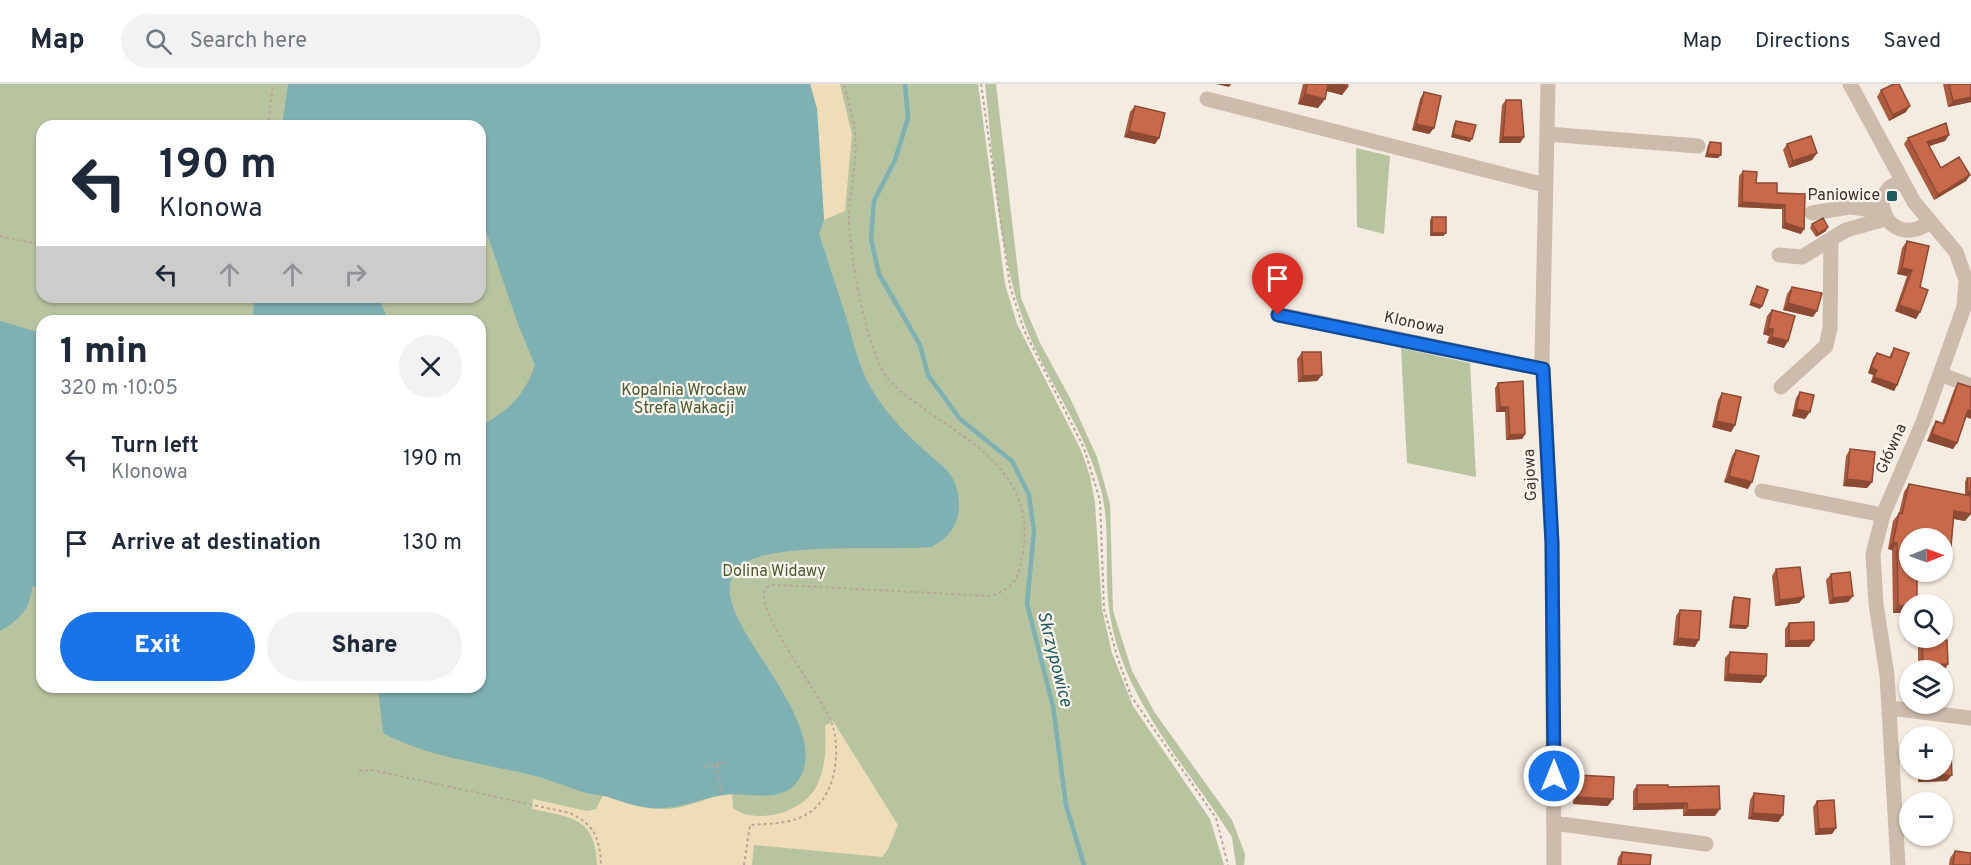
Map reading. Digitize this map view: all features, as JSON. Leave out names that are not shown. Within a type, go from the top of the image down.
[{"type":"street","name":"Gajowa","points":[[1548,84],[1543,369],[1552,543],[1554,865]]},
{"type":"street","name":"Główna","points":[[1850,84],[1901,181],[1929,223],[1967,265],[1964,307],[1923,422],[1883,514],[1872,561],[1889,708],[1898,865]]},
{"type":"street","points":[[1207,99],[1545,185]]},
{"type":"street","points":[[1547,134],[1698,146]]},
{"type":"street","points":[[1901,181],[1889,188],[1882,198],[1884,215],[1893,226],[1910,230],[1920,229],[1929,223]]},
{"type":"street","points":[[1812,213],[1850,207],[1884,215]]},
{"type":"street","points":[[1779,255],[1802,257],[1846,230],[1884,215]]},
{"type":"street","points":[[1781,387],[1826,346],[1830,328],[1831,239]]},
{"type":"street","name":"Klonowa","points":[[1278,315],[1543,369]]},
{"type":"street","points":[[1940,374],[1971,386]]},
{"type":"street","points":[[1762,491],[1883,514]]},
{"type":"street","points":[[1889,708],[1971,718]]},
{"type":"street","points":[[1554,823],[1706,844]]},
{"type":"path","points":[[269,120],[273,84]]},
{"type":"path","points":[[744,865],[750,825],[794,822],[823,802],[833,778],[836,756],[833,726],[790,654],[765,602],[765,589],[770,585],[848,587],[992,596],[1011,588],[1018,575],[1024,544],[1025,525],[1017,491],[995,462],[909,399],[884,374],[869,331],[852,263],[849,219],[855,134],[844,84]]},
{"type":"path","points":[[981,84],[1010,286],[1024,330],[1084,448],[1100,500],[1104,609],[1117,656],[1131,696],[1216,818],[1228,865]]},
{"type":"path","points":[[0,236],[36,244]]},
{"type":"path","points":[[704,767],[727,762]]},
{"type":"path","points":[[717,765],[722,795]]},
{"type":"path","points":[[359,771],[372,770],[570,813],[593,828],[600,842],[601,865]]},
{"type":"green space","name":"Kopalnia Wrocław Strefa Wakacji","points":[[0,84],[978,84],[1005,284],[1017,324],[1081,450],[1090,476],[1095,503],[1102,609],[1112,653],[1133,706],[1210,819],[1224,865],[0,865]]},
{"type":"green space","points":[[985,84],[996,84],[1021,298],[1040,343],[1070,398],[1097,457],[1110,504],[1113,611],[1132,671],[1155,713],[1232,820],[1245,854],[1244,865],[1236,865],[1232,837],[1157,728],[1126,671],[1109,608],[1106,519],[1101,490],[1086,447],[1025,325],[1008,267],[998,206]]},
{"type":"green space","points":[[1356,148],[1390,156],[1384,234],[1357,227]]},
{"type":"green space","points":[[1401,348],[1470,363],[1476,477],[1407,463]]},
{"type":"sand","points":[[810,84],[840,84],[852,135],[845,211],[824,220],[817,109]]},
{"type":"sand","points":[[833,721],[898,825],[882,857],[754,845],[752,865],[597,865],[592,837],[579,822],[532,809],[533,799],[587,811],[596,809],[603,795],[642,807],[671,809],[732,794],[733,808],[743,813],[767,816],[780,813],[802,803],[817,785],[824,764],[825,726]]},
{"type":"water","name":"Kopalnia Wrocław Strefa Wakacji","points":[[288,84],[810,84],[817,109],[824,220],[819,234],[859,361],[870,386],[887,412],[950,474],[956,486],[959,505],[952,530],[931,547],[818,549],[774,553],[749,560],[734,574],[730,592],[737,615],[787,699],[800,728],[806,755],[799,779],[792,787],[774,795],[732,794],[679,806],[646,807],[586,793],[535,776],[438,754],[383,733],[379,693],[486,693],[486,423],[499,415],[521,394],[535,365],[519,327],[486,231],[486,120],[283,120]]},
{"type":"water","points":[[254,303],[381,303],[386,315],[253,315]]},
{"type":"water","points":[[0,321],[36,331],[36,587],[32,587],[29,602],[22,613],[0,631]]},
{"type":"building","points":[[1307,84],[1328,84],[1325,99],[1305,94]]},
{"type":"building","points":[[1899,84],[1910,106],[1893,115],[1881,90]]},
{"type":"building","points":[[1949,84],[1971,84],[1971,97],[1953,101]]},
{"type":"building","points":[[1424,92],[1441,96],[1434,128],[1416,124]]},
{"type":"building","points":[[1506,100],[1521,100],[1524,137],[1503,137]]},
{"type":"building","points":[[1135,106],[1165,113],[1159,138],[1129,131]]},
{"type":"building","points":[[1456,121],[1476,125],[1472,139],[1453,134]]},
{"type":"building","points":[[1946,123],[1949,135],[1927,142],[1941,168],[1959,157],[1970,175],[1938,195],[1908,138]]},
{"type":"building","points":[[1811,136],[1817,153],[1793,161],[1787,144]]},
{"type":"building","points":[[1710,142],[1721,143],[1721,155],[1707,154]]},
{"type":"building","points":[[1743,171],[1757,172],[1756,183],[1777,183],[1777,193],[1805,194],[1804,229],[1785,223],[1785,205],[1742,202]]},
{"type":"building","points":[[1432,217],[1446,217],[1446,233],[1432,233]]},
{"type":"building","points":[[1823,218],[1828,227],[1818,234],[1812,224]]},
{"type":"building","points":[[1907,241],[1929,246],[1920,287],[1928,290],[1920,312],[1899,305],[1912,270],[1902,268]]},
{"type":"building","points":[[1757,286],[1768,290],[1762,306],[1751,302]]},
{"type":"building","points":[[1792,287],[1822,293],[1817,311],[1788,303]]},
{"type":"building","points":[[1772,310],[1795,316],[1788,341],[1772,337],[1773,329],[1768,328]]},
{"type":"building","points":[[1894,348],[1909,353],[1897,385],[1874,377],[1877,370],[1871,367],[1877,353],[1891,358]]},
{"type":"building","points":[[1302,352],[1321,352],[1322,375],[1303,376]]},
{"type":"building","points":[[1523,381],[1525,434],[1510,435],[1508,407],[1500,407],[1498,383]]},
{"type":"building","points":[[1958,383],[1971,387],[1971,411],[1968,410],[1957,443],[1932,434],[1936,421],[1944,424]]},
{"type":"building","points":[[1800,392],[1814,395],[1810,412],[1796,409]]},
{"type":"building","points":[[1722,393],[1741,397],[1735,425],[1716,421]]},
{"type":"building","points":[[1850,449],[1875,452],[1872,482],[1847,479]]},
{"type":"building","points":[[1736,450],[1759,456],[1752,482],[1729,476]]},
{"type":"building","points":[[1967,478],[1971,478],[1971,491],[1968,492]]},
{"type":"building","points":[[1909,484],[1971,496],[1971,514],[1954,511],[1953,528],[1899,528],[1899,582],[1917,582],[1917,594],[1899,594],[1898,606],[1897,543],[1893,542],[1899,513],[1902,514]]},
{"type":"building","points":[[1800,567],[1804,597],[1780,600],[1776,569]]},
{"type":"building","points":[[1850,572],[1853,596],[1833,598],[1831,574]]},
{"type":"building","points":[[1734,597],[1750,599],[1748,626],[1731,625]]},
{"type":"building","points":[[1680,610],[1701,611],[1699,640],[1678,638]]},
{"type":"building","points":[[1814,622],[1814,640],[1789,641],[1789,623]]},
{"type":"building","points":[[1922,648],[1947,648],[1948,660],[1923,660]]},
{"type":"building","points":[[1730,652],[1767,654],[1766,676],[1728,674]]},
{"type":"building","points":[[1578,775],[1614,777],[1613,799],[1577,797]]},
{"type":"building","points":[[1637,785],[1719,786],[1720,809],[1688,810],[1687,803],[1637,804]]},
{"type":"building","points":[[1754,793],[1784,796],[1783,815],[1753,813]]},
{"type":"building","points":[[1834,800],[1836,828],[1819,829],[1817,801]]},
{"type":"building","points":[[1955,851],[1971,853],[1971,865],[1953,865]]},
{"type":"building","points":[[1622,852],[1651,855],[1650,865],[1621,865]]},
{"type":"waterway","name":"Skrzypowice","points":[[905,84],[908,118],[895,160],[874,201],[871,239],[879,274],[920,345],[928,375],[960,419],[1012,461],[1029,495],[1034,531],[1027,604],[1053,706],[1066,805],[1084,865]]},
{"type":"place","name":"Paniowice","points":[[1892,196]]},
{"type":"route","points":[[1278,315],[1543,369],[1552,543],[1554,776]]},
{"type":"park label","name":"Dolina Widawy","points":[[774,572]]}]
